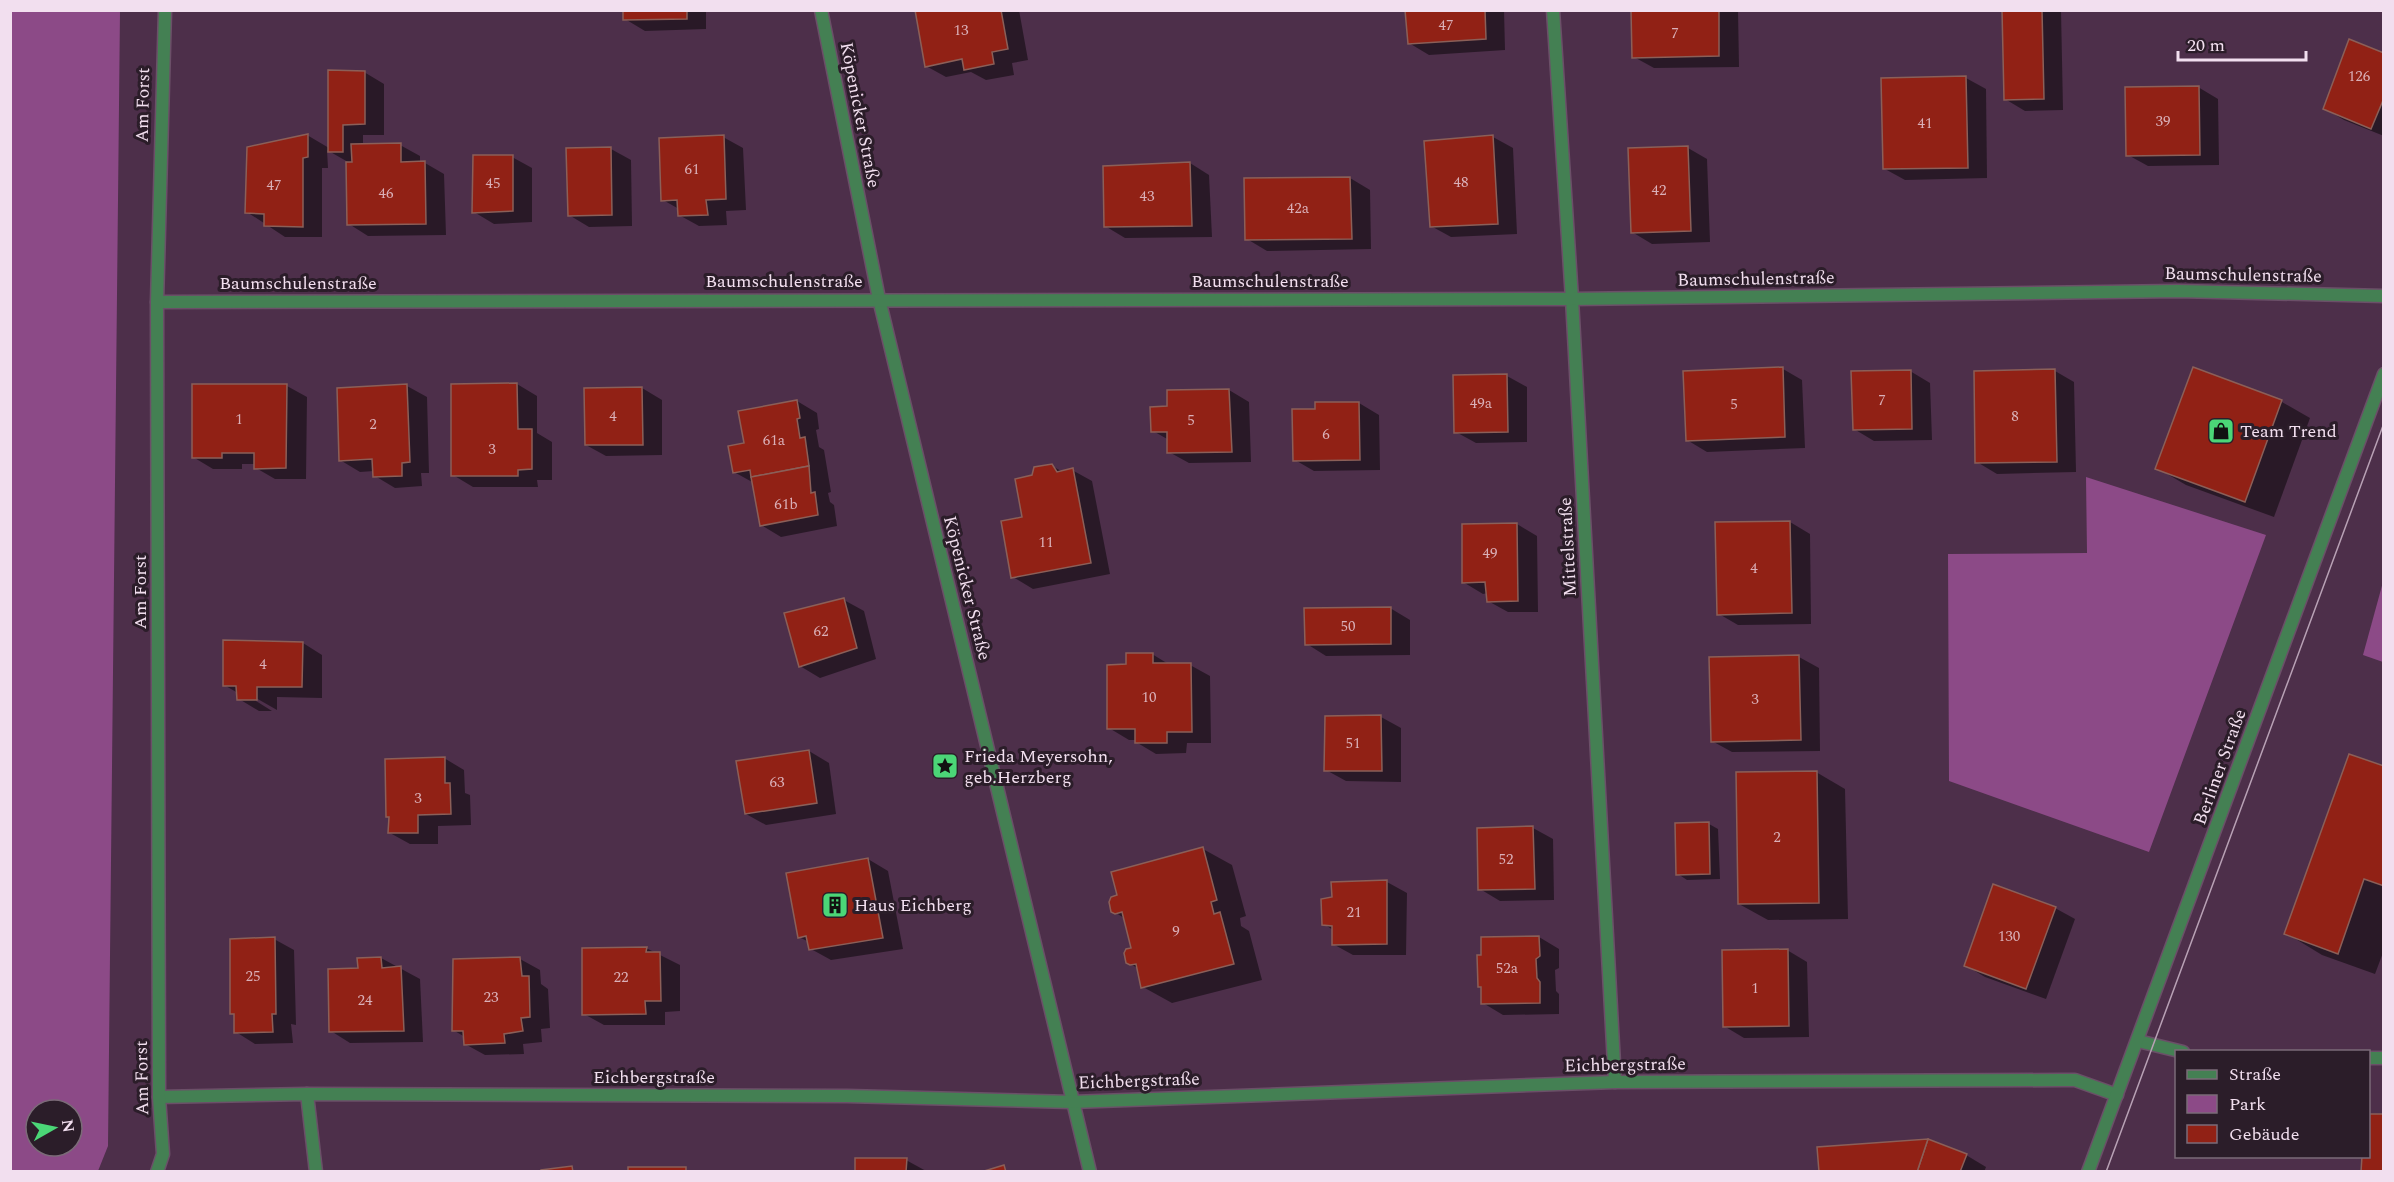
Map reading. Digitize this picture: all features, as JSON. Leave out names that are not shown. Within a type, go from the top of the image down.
[{"type":"street","name":"Am Forst","points":[[158,1172],[163,1154],[159,1097],[157,302],[165,10]]},
{"type":"street","name":"Köpenicker Straße","points":[[821,10],[879,299],[1090,1172]]},
{"type":"street","name":"Mittelstraße","points":[[1553,10],[1572,299],[1615,1082]]},
{"type":"street","name":"Baumschulenstraße","points":[[157,302],[1572,299],[2178,291],[2384,296]]},
{"type":"street","name":"Berliner Straße","points":[[2088,1172],[2384,374]]},
{"type":"street","points":[[2138,1041],[2175,1050]]},
{"type":"street","name":"Eichbergstraße","points":[[159,1097],[307,1094],[847,1096],[1072,1102],[1615,1082],[2074,1080],[2117,1095]]},
{"type":"street","points":[[307,1094],[316,1172]]},
{"type":"green space","points":[[10,11],[120,11],[108,1146],[98,1171],[11,1171]]},
{"type":"green space","points":[[2086,477],[2266,535],[2149,852],[1949,781],[1948,554],[2087,553]]},
{"type":"green space","points":[[2383,582],[2383,662],[2363,655]]},
{"type":"building","points":[[623,10],[687,10],[687,19],[623,20]]},
{"type":"building","points":[[915,10],[1001,10],[1008,49],[992,52],[994,64],[964,70],[962,59],[925,67]]},
{"type":"building","points":[[1405,10],[1485,10],[1486,39],[1408,44]]},
{"type":"building","points":[[1631,10],[1719,10],[1719,56],[1632,58]]},
{"type":"building","points":[[2002,10],[2042,10],[2044,99],[2004,100]]},
{"type":"building","points":[[2349,39],[2384,53],[2384,98],[2371,129],[2323,109]]},
{"type":"building","points":[[328,70],[365,71],[365,124],[343,125],[343,152],[328,152]]},
{"type":"building","points":[[1966,76],[1968,168],[1883,169],[1881,78]]},
{"type":"building","points":[[2199,86],[2200,155],[2126,156],[2125,87]]},
{"type":"building","points":[[308,134],[308,157],[303,158],[303,227],[264,226],[264,214],[245,213],[247,147]]},
{"type":"building","points":[[724,135],[726,199],[706,200],[708,215],[678,216],[677,200],[661,201],[659,138]]},
{"type":"building","points":[[1493,135],[1498,224],[1430,227],[1424,141]]},
{"type":"building","points":[[401,143],[401,162],[425,161],[426,224],[347,225],[346,162],[352,162],[351,144]]},
{"type":"building","points":[[1688,146],[1691,231],[1631,233],[1628,148]]},
{"type":"building","points":[[611,147],[612,215],[568,216],[566,148]]},
{"type":"building","points":[[473,155],[513,155],[513,211],[472,213]]},
{"type":"building","points":[[1190,162],[1192,226],[1104,227],[1103,166]]},
{"type":"building","points":[[1350,177],[1352,239],[1245,240],[1244,178]]},
{"type":"building","points":[[1783,367],[1785,437],[1686,441],[1683,371]]},
{"type":"building","points":[[2193,367],[2282,400],[2245,502],[2155,469]]},
{"type":"building","points":[[2055,369],[2057,462],[1975,463],[1974,371]]},
{"type":"building","points":[[1911,370],[1912,429],[1853,430],[1851,371]]},
{"type":"building","points":[[1507,374],[1508,432],[1454,433],[1453,375]]},
{"type":"building","points":[[517,383],[518,429],[532,429],[532,469],[518,470],[518,476],[451,476],[451,384]]},
{"type":"building","points":[[192,384],[287,384],[286,468],[254,469],[254,453],[222,453],[222,458],[192,458]]},
{"type":"building","points":[[407,384],[410,462],[402,463],[402,476],[373,477],[372,459],[339,461],[337,388]]},
{"type":"building","points":[[642,387],[643,445],[585,445],[584,388]]},
{"type":"building","points":[[1229,389],[1232,452],[1167,453],[1167,432],[1151,432],[1150,407],[1167,406],[1167,390]]},
{"type":"building","points":[[797,400],[800,438],[805,437],[809,466],[751,477],[750,470],[733,473],[728,446],[744,443],[738,411]]},
{"type":"building","points":[[1315,402],[1359,402],[1360,460],[1293,461],[1292,409],[1315,409]]},
{"type":"building","points":[[1052,464],[1057,472],[1073,468],[1091,563],[1011,578],[1001,521],[1022,517],[1015,479],[1032,475],[1034,467]]},
{"type":"building","points":[[809,466],[811,493],[815,492],[818,515],[760,526],[751,477]]},
{"type":"building","points":[[1790,521],[1792,613],[1717,615],[1715,522]]},
{"type":"building","points":[[1517,523],[1518,601],[1487,602],[1485,582],[1462,583],[1462,524]]},
{"type":"building","points":[[844,598],[857,648],[799,667],[784,613]]},
{"type":"building","points":[[1391,607],[1391,644],[1305,645],[1304,608]]},
{"type":"building","points":[[223,640],[303,642],[302,687],[257,687],[257,700],[237,700],[236,686],[223,686]]},
{"type":"building","points":[[1126,653],[1153,653],[1153,663],[1191,663],[1192,732],[1167,732],[1167,743],[1135,743],[1135,729],[1107,729],[1107,665],[1126,664]]},
{"type":"building","points":[[1799,655],[1801,740],[1711,742],[1709,657]]},
{"type":"building","points":[[1381,715],[1382,771],[1324,771],[1325,716]]},
{"type":"building","points":[[809,750],[817,803],[745,814],[736,761]]},
{"type":"building","points":[[2349,754],[2384,766],[2384,886],[2364,879],[2338,954],[2284,934]]},
{"type":"building","points":[[445,757],[445,783],[450,783],[451,814],[418,815],[418,833],[388,833],[385,759]]},
{"type":"building","points":[[1817,771],[1819,903],[1738,904],[1736,772]]},
{"type":"building","points":[[1709,822],[1710,874],[1676,875],[1675,823]]},
{"type":"building","points":[[1533,826],[1535,889],[1478,890],[1477,828]]},
{"type":"building","points":[[1203,847],[1217,900],[1211,902],[1214,914],[1220,912],[1234,964],[1141,988],[1136,964],[1126,963],[1124,953],[1126,949],[1131,948],[1122,912],[1115,914],[1111,912],[1109,902],[1111,897],[1117,895],[1111,872]]},
{"type":"building","name":"Haus Eichberg","points":[[868,858],[883,938],[809,950],[806,936],[798,938],[786,873]]},
{"type":"building","points":[[1387,880],[1387,944],[1332,945],[1332,926],[1322,925],[1321,899],[1332,897],[1331,882]]},
{"type":"building","points":[[1993,884],[2056,907],[2026,989],[1964,966]]},
{"type":"building","points":[[1539,936],[1540,956],[1536,959],[1537,978],[1540,982],[1540,1003],[1481,1004],[1477,955],[1481,955],[1481,937]]},
{"type":"building","points":[[275,937],[276,1014],[272,1014],[273,1032],[234,1033],[234,1014],[230,1014],[230,939]]},
{"type":"building","points":[[647,947],[646,952],[660,952],[661,1001],[645,1001],[646,1014],[582,1015],[582,948]]},
{"type":"building","points":[[1788,949],[1789,1026],[1723,1027],[1722,950]]},
{"type":"building","points":[[381,957],[382,968],[401,966],[404,1031],[329,1032],[328,969],[358,968],[357,958]]},
{"type":"building","points":[[520,957],[522,976],[529,976],[530,1017],[521,1018],[523,1031],[504,1034],[505,1043],[464,1045],[463,1031],[452,1031],[453,959]]},
{"type":"building","points":[[2370,1114],[2384,1114],[2384,1172],[2361,1172],[2362,1158],[2370,1158]]},
{"type":"building","points":[[1928,1139],[1967,1154],[1960,1172],[1917,1172]]},
{"type":"building","points":[[1928,1139],[1917,1172],[1819,1172],[1817,1147]]},
{"type":"building","points":[[855,1158],[907,1158],[906,1172],[855,1172]]},
{"type":"building","points":[[1004,1165],[1006,1172],[981,1172]]},
{"type":"building","points":[[572,1166],[573,1172],[541,1172],[541,1170]]},
{"type":"building","points":[[628,1167],[686,1167],[686,1172],[628,1172]]},
{"type":"tram line","points":[[2106,1172],[2384,423]]},
{"type":"place","name":"Team Trend","points":[[2221,431]]},
{"type":"place","name":"Frieda Meyersohn, geb.Herzberg","points":[[945,766]]},
{"type":"place","name":"Haus Eichberg","points":[[835,905]]}]
